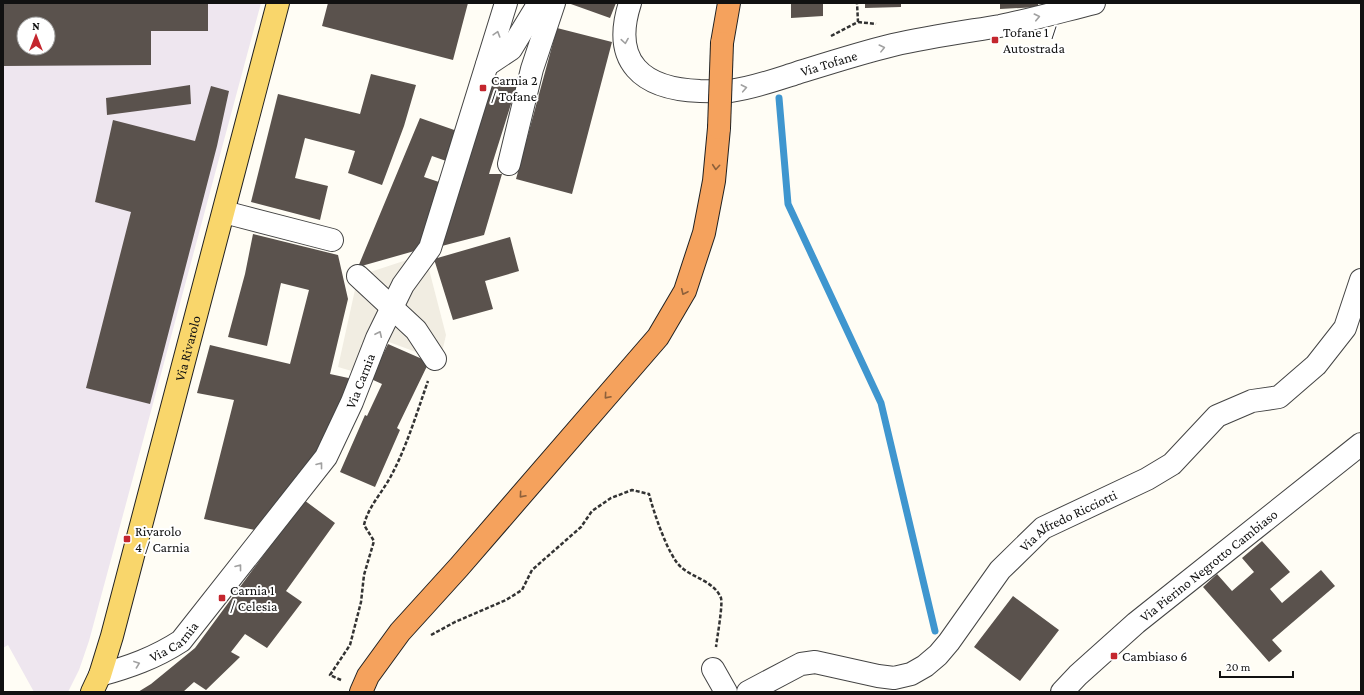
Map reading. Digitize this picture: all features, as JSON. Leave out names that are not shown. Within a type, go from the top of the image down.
[{"type":"highway","points":[[361,692],[368,676],[400,632],[460,567],[658,337],[685,291],[704,233],[714,181],[719,128],[722,43],[729,3]]},
{"type":"main road","name":"Via Rivarolo","points":[[96,684],[114,628],[278,3]]},
{"type":"street","name":"Via Carnia","points":[[96,684],[161,654],[181,641],[326,458],[352,402],[377,338],[403,285],[430,248],[506,3]]},
{"type":"street","points":[[487,65],[512,50],[539,3]]},
{"type":"street","points":[[509,164],[532,69],[554,3]]},
{"type":"street","name":"Via Tofane","points":[[630,3],[624,35],[625,45],[628,57],[641,73],[648,79],[686,90],[728,91],[755,86],[848,57],[892,46],[948,33],[1000,26],[1094,3]]},
{"type":"street","points":[[224,212],[332,240]]},
{"type":"street","points":[[358,276],[416,330],[436,359]]},
{"type":"street","name":"Via Alfredo Ricciotti","points":[[748,692],[795,666],[815,662],[878,676],[894,678],[912,674],[938,655],[1000,570],[1043,528],[1147,479],[1172,464],[1217,416],[1252,401],[1278,397],[1316,365],[1345,328],[1361,280]]},
{"type":"street","name":"Via Pierino Negrotto Cambiaso","points":[[1062,692],[1078,675],[1136,623],[1361,444]]},
{"type":"street","points":[[713,669],[726,692]]},
{"type":"path","points":[[857,3],[858,22],[873,24]]},
{"type":"path","name":"Via Tofane","points":[[824,40],[858,22]]},
{"type":"path","points":[[342,680],[330,675],[350,645],[357,620],[364,575],[374,540],[364,525],[366,516],[391,476],[406,442],[436,359]]},
{"type":"path","points":[[426,639],[455,622],[506,600],[522,590],[532,570],[581,527],[592,511],[610,498],[632,490],[649,494],[653,510],[668,544],[680,566],[715,588],[721,600],[713,669]]},
{"type":"shaded area","points":[[3,3],[261,3],[89,641],[79,670],[68,692],[34,692],[8,645],[3,648]]},
{"type":"shaded area","points":[[425,254],[446,335],[440,361],[381,339],[362,374],[338,367],[358,276]]},
{"type":"building","points":[[3,3],[208,3],[208,31],[151,31],[151,65],[3,66]]},
{"type":"building","points":[[328,3],[468,3],[453,60],[322,26]]},
{"type":"building","points":[[568,3],[616,3],[610,18]]},
{"type":"building","points":[[791,3],[823,3],[823,16],[791,18]]},
{"type":"building","points":[[865,3],[901,3],[901,7],[865,8]]},
{"type":"building","points":[[1000,3],[1038,3],[1038,7],[1000,9]]},
{"type":"building","points":[[557,28],[612,42],[572,194],[516,179]]},
{"type":"building","points":[[371,74],[416,85],[404,126],[382,185],[348,173],[355,151],[305,138],[295,178],[328,186],[320,220],[251,202],[278,94],[360,114]]},
{"type":"building","points":[[491,78],[517,85],[489,174],[502,174],[484,235],[438,247]]},
{"type":"building","points":[[190,85],[191,104],[107,115],[106,98]]},
{"type":"building","points":[[211,86],[229,91],[217,146],[150,404],[86,388],[131,212],[95,202],[113,120],[195,141]]},
{"type":"building","points":[[420,118],[460,132],[449,162],[432,156],[424,177],[442,183],[418,250],[358,267]]},
{"type":"building","points":[[253,234],[338,255],[348,299],[330,374],[353,379],[313,464],[260,531],[204,519],[234,400],[197,393],[210,345],[290,364],[309,290],[281,283],[267,346],[228,337],[245,274]]},
{"type":"building","points":[[510,237],[519,271],[485,281],[493,309],[453,320],[434,259]]},
{"type":"building","points":[[388,344],[429,362],[397,428],[400,430],[375,487],[340,472],[365,415],[367,416],[382,384],[371,379]]},
{"type":"building","points":[[304,500],[335,523],[286,591],[302,602],[267,648],[245,634],[231,652],[240,657],[206,690],[194,682],[183,692],[138,692],[151,684],[195,648]]},
{"type":"building","points":[[1262,541],[1290,572],[1270,589],[1282,603],[1321,570],[1335,586],[1272,640],[1282,651],[1269,662],[1203,587],[1217,574],[1232,591],[1254,572],[1242,558]]},
{"type":"building","points":[[1013,596],[1059,630],[1020,681],[974,647]]},
{"type":"waterway","points":[[779,98],[788,204],[881,403],[935,631]]},
{"type":"place","name":"Tofane 1 / Autostrada","points":[[995,40]]},
{"type":"place","name":"Carnia 2 / Tofane","points":[[483,88]]},
{"type":"place","name":"Rivarolo 4 / Carnia","points":[[127,539]]},
{"type":"place","name":"Carnia 1 / Celesia","points":[[222,598]]},
{"type":"place","name":"Cambiaso 6","points":[[1114,656]]}]
